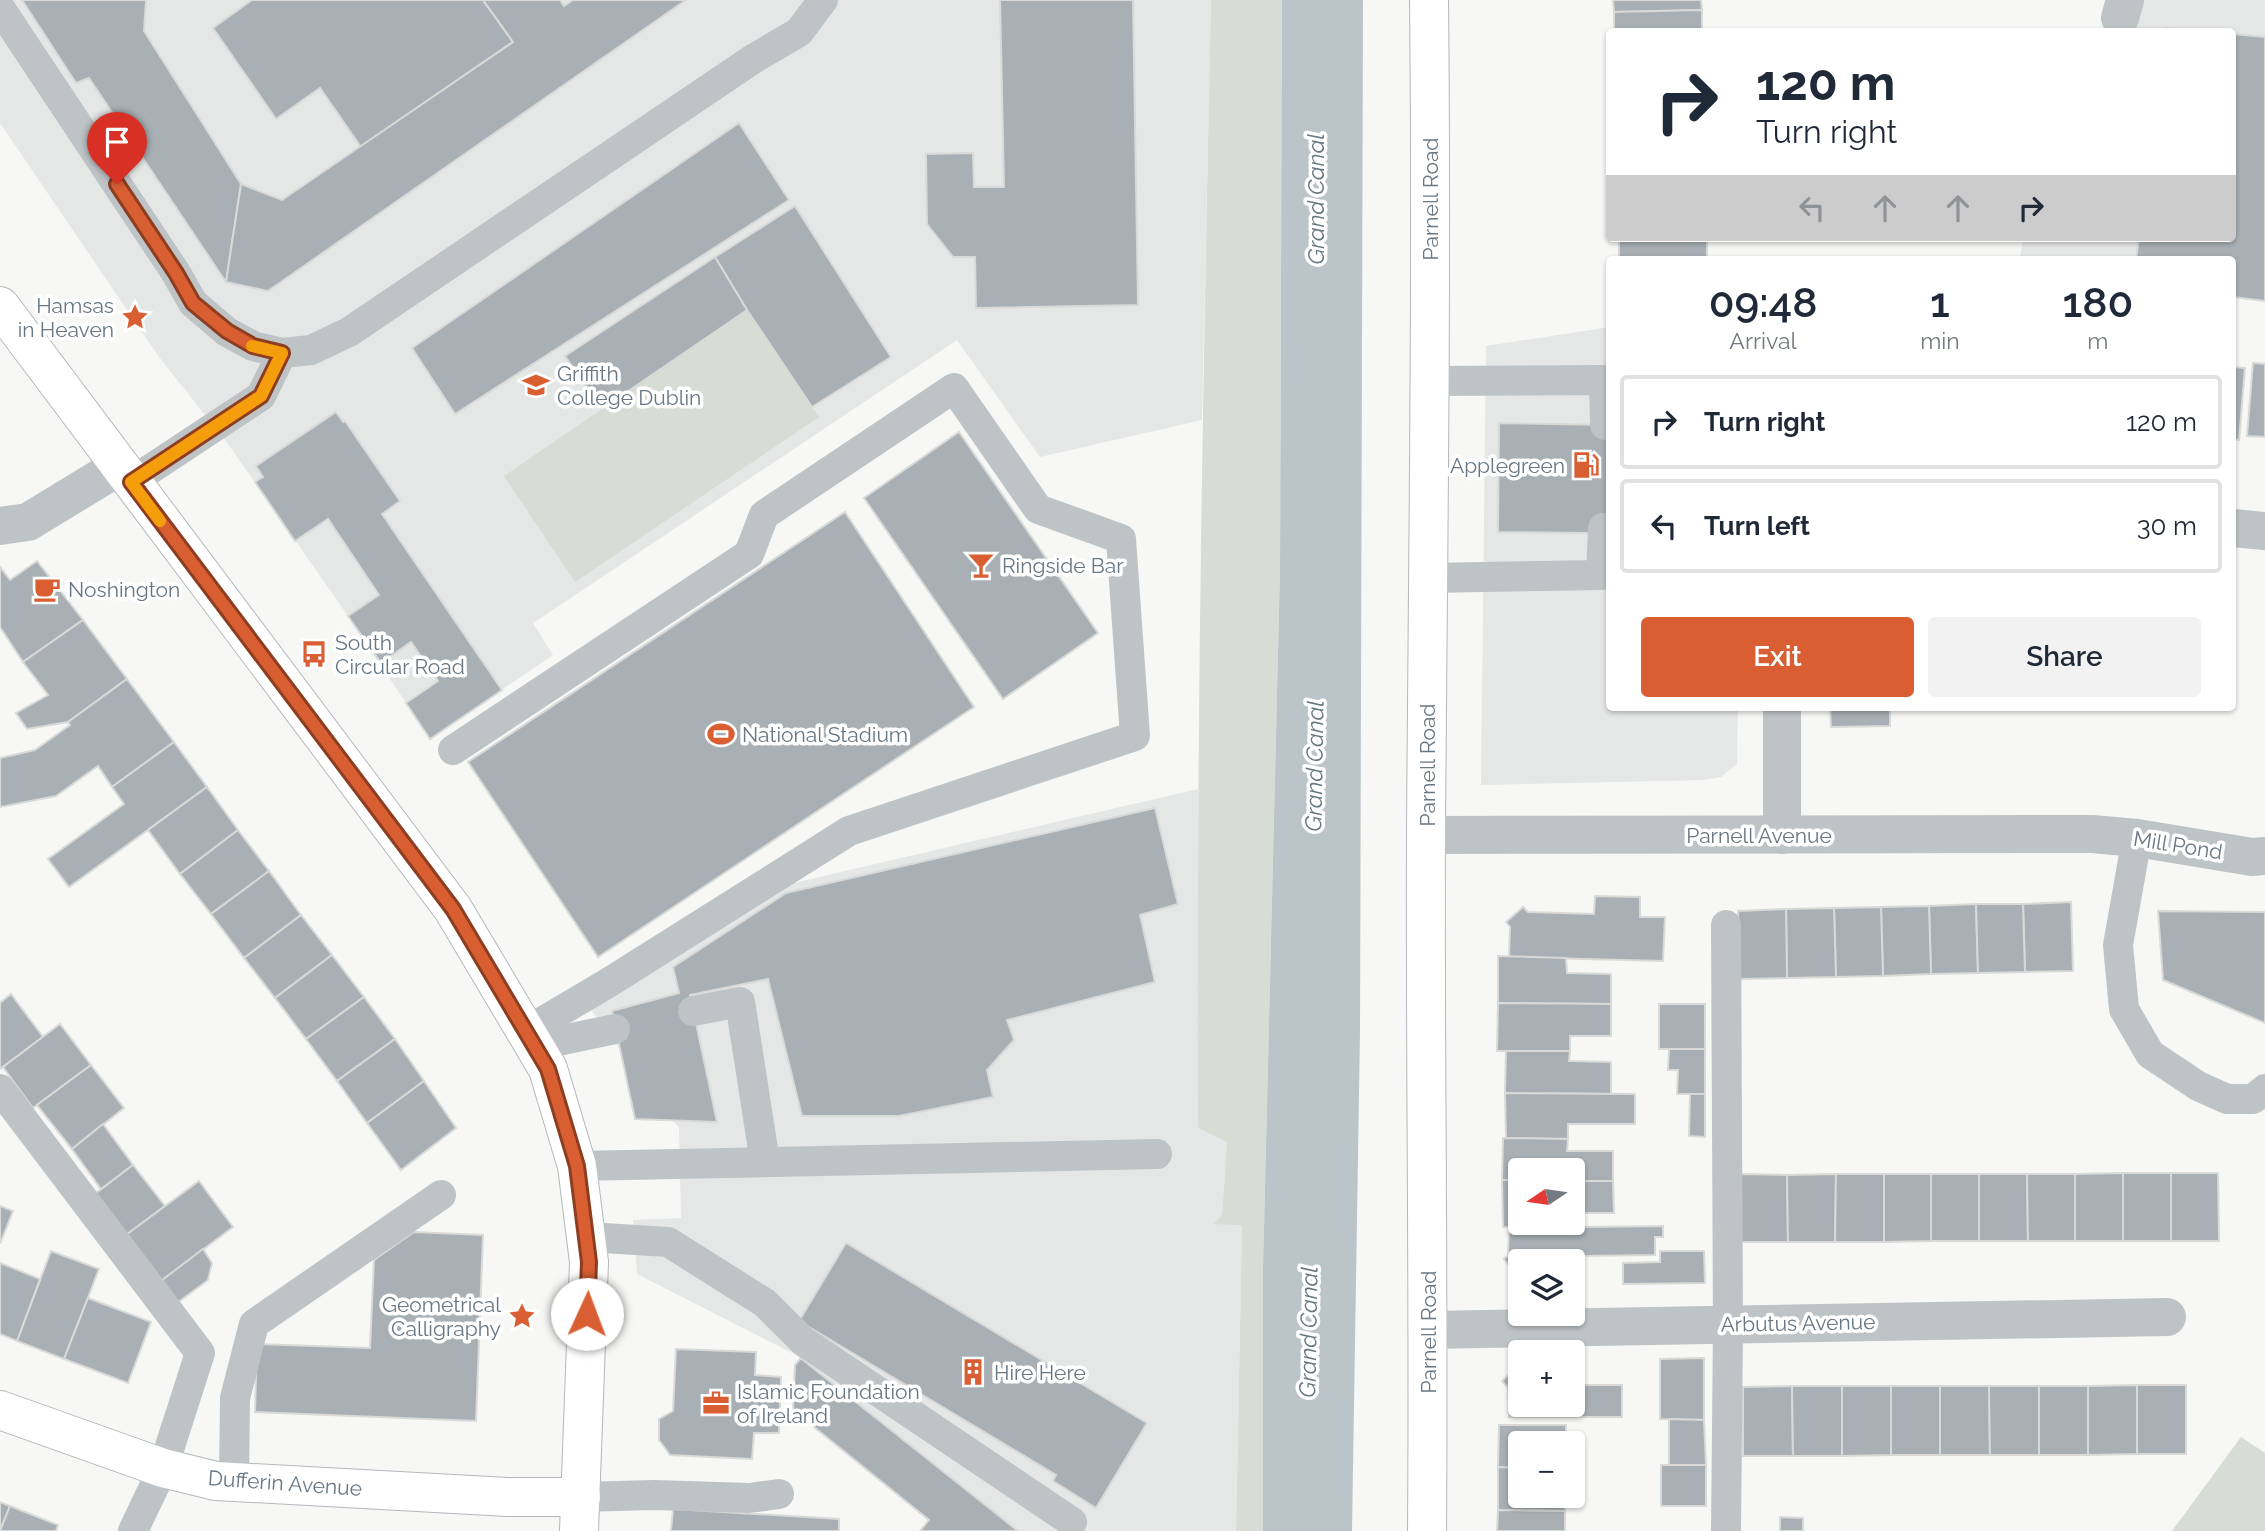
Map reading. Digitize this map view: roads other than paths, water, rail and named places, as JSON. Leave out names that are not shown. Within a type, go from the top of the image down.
[{"type":"main road","name":"Parnell Road","points":[[1427,1531],[1429,1330],[1426,835],[1431,221],[1429,0]]},
{"type":"main road","points":[[0,306],[453,909],[548,1069],[577,1166],[589,1262],[580,1514]]},
{"type":"main road","name":"Dufferin Avenue","points":[[0,1410],[163,1468],[216,1481],[508,1497],[580,1514]]},
{"type":"street","points":[[0,527],[28,522],[125,474]]},
{"type":"street","points":[[2236,527],[2265,531]]},
{"type":"street","points":[[1782,711],[1782,835]]},
{"type":"street","name":"Parnell Avenue","points":[[1426,835],[2092,834]]},
{"type":"street","name":"Mill Pond","points":[[2092,834],[2137,838],[2252,857],[2265,856]]},
{"type":"street","name":"Arbutus Avenue","points":[[1429,1330],[2167,1317]]},
{"type":"lane","points":[[0,8],[176,273],[193,303],[227,331],[253,346],[282,353],[311,351],[349,332],[753,59],[799,32],[823,0]]},
{"type":"lane","points":[[125,474],[261,396],[282,353]]},
{"type":"lane","points":[[1429,381],[1606,380]]},
{"type":"lane","points":[[453,750],[749,554],[764,515],[954,388],[1038,509],[1121,539],[1135,736],[849,831],[620,976],[530,1039]]},
{"type":"lane","points":[[1605,425],[1606,402]]},
{"type":"lane","points":[[1428,578],[1606,575],[1603,528]]},
{"type":"lane","points":[[2137,838],[2118,945],[2124,1009],[2150,1054],[2198,1086],[2227,1099],[2253,1099],[2265,1089]]},
{"type":"lane","points":[[1726,925],[1726,1531]]},
{"type":"lane","points":[[694,1011],[740,1002],[765,1162]]},
{"type":"lane","points":[[530,1039],[615,1029]]},
{"type":"lane","points":[[0,1089],[200,1353],[163,1468],[133,1531]]},
{"type":"lane","points":[[577,1166],[1157,1154]]},
{"type":"lane","points":[[234,1482],[235,1398],[254,1324],[441,1195]]},
{"type":"lane","points":[[587,1237],[668,1242],[765,1303],[803,1341],[1072,1521]]},
{"type":"lane","points":[[580,1514],[653,1495],[749,1498],[779,1494]]},
{"type":"water","name":"Grand Canal","points":[[1282,0],[1363,0],[1360,1031],[1352,1531],[1263,1531],[1263,1269],[1280,571]]},
{"type":"place","name":"Hamsas in Heaven","points":[[135,317]]},
{"type":"place","name":"Griffith College Dublin","points":[[536,385]]},
{"type":"place","name":"Applegreen","points":[[1586,465]]},
{"type":"place","name":"Ringside Bar","points":[[981,565]]},
{"type":"place","name":"Noshington","points":[[47,589]]},
{"type":"place","name":"South Circular Road","points":[[314,654]]},
{"type":"place","name":"National Stadium","points":[[721,734]]},
{"type":"place","name":"Geometrical Calligraphy","points":[[522,1316]]},
{"type":"place","name":"Hire Here","points":[[973,1372]]},
{"type":"place","name":"Islamic Foundation of Ireland","points":[[716,1403]]}]
